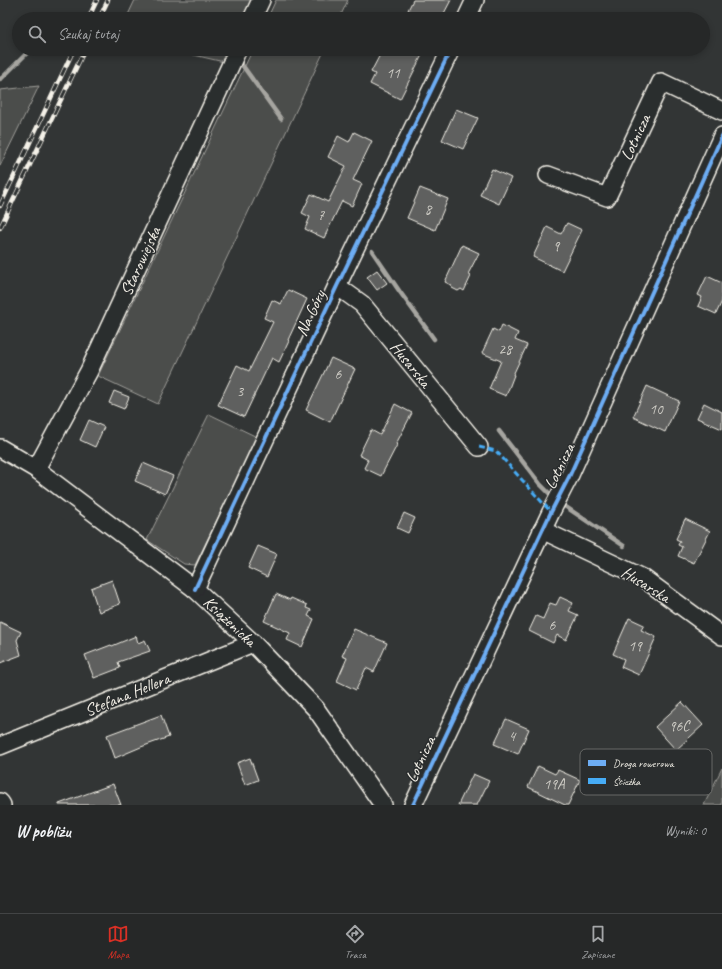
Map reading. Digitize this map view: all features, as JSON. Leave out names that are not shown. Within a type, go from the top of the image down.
[{"type":"street","points":[[255,12],[261,0]]},
{"type":"street","points":[[469,12],[475,0]]},
{"type":"street","name":"Starowiejska","points":[[36,469],[89,371],[235,56]]},
{"type":"street","name":"Na Góry","points":[[195,589],[337,286],[448,56]]},
{"type":"street","name":"Lotnicza","points":[[548,175],[607,197],[661,82],[722,111]]},
{"type":"street","name":"Lotnicza","points":[[413,805],[542,530],[569,477],[722,136]]},
{"type":"street","name":"Husarska","points":[[337,286],[362,304],[479,447]]},
{"type":"street","name":"Książenicka","points":[[0,448],[36,469],[195,589],[253,642],[316,709],[383,805]]},
{"type":"street","name":"Husarska","points":[[542,530],[643,578],[722,636]]},
{"type":"street","name":"Stefana Hellera","points":[[0,746],[253,642]]},
{"type":"shaded area","points":[[135,0],[252,0],[247,12],[129,12]]},
{"type":"shaded area","points":[[276,0],[348,0],[342,12],[270,12]]},
{"type":"shaded area","points":[[198,56],[227,56],[224,62]]},
{"type":"shaded area","points":[[250,56],[322,56],[158,404],[98,376]]},
{"type":"shaded area","points":[[39,86],[0,166],[0,90]]},
{"type":"shaded area","points":[[209,414],[257,437],[195,565],[184,564],[147,540]]},
{"type":"shaded area","points":[[722,768],[722,805],[704,805],[709,795],[712,795],[712,789]]},
{"type":"building","points":[[413,0],[451,0],[445,12],[412,12],[408,10]]},
{"type":"building","points":[[379,56],[422,56],[400,99],[370,84],[375,74],[371,72]]},
{"type":"building","points":[[456,109],[478,118],[463,149],[442,140]]},
{"type":"building","points":[[354,132],[372,141],[353,180],[362,184],[352,206],[342,201],[324,238],[305,229],[310,217],[302,213],[311,194],[328,202],[346,166],[328,157],[338,136],[349,142]]},
{"type":"building","points":[[492,169],[511,178],[499,204],[480,195]]},
{"type":"building","points":[[420,188],[448,199],[435,230],[407,218]]},
{"type":"building","points":[[567,223],[582,230],[562,271],[533,257],[547,227],[561,234]]},
{"type":"building","points":[[462,245],[479,253],[468,274],[471,276],[464,291],[461,289],[458,291],[445,282]]},
{"type":"building","points":[[377,270],[387,283],[377,290],[367,277]]},
{"type":"building","points":[[707,276],[722,283],[722,301],[716,314],[698,306],[702,297],[698,295]]},
{"type":"building","points":[[288,290],[307,299],[279,362],[272,358],[244,417],[218,405],[237,365],[249,371],[273,322],[264,318],[272,300],[281,304]]},
{"type":"building","points":[[502,325],[518,333],[515,340],[527,345],[513,375],[506,396],[489,389],[501,361],[482,353],[493,329],[499,332]]},
{"type":"building","points":[[331,358],[355,369],[330,422],[306,410]]},
{"type":"building","points":[[647,386],[679,401],[665,432],[633,417]]},
{"type":"building","points":[[114,391],[129,397],[124,409],[109,403]]},
{"type":"building","points":[[704,403],[722,412],[722,429],[697,418]]},
{"type":"building","points":[[395,404],[412,413],[381,476],[364,468],[368,460],[359,455],[371,430],[380,435]]},
{"type":"building","points":[[89,420],[104,427],[95,447],[80,440]]},
{"type":"building","points":[[143,463],[173,476],[165,494],[135,481]]},
{"type":"building","points":[[404,513],[415,518],[408,533],[397,528]]},
{"type":"building","points":[[685,519],[710,531],[694,563],[678,556],[682,547],[678,545],[680,541],[676,539]]},
{"type":"building","points":[[258,546],[277,554],[267,577],[248,568]]},
{"type":"building","points":[[112,580],[120,604],[99,612],[91,588]]},
{"type":"building","points":[[276,594],[290,600],[291,598],[307,605],[306,608],[311,610],[308,616],[314,619],[302,647],[287,640],[290,633],[264,621]]},
{"type":"building","points":[[560,597],[573,603],[569,611],[578,615],[566,640],[557,635],[553,643],[529,631],[536,616],[543,619],[550,603],[556,605]]},
{"type":"building","points":[[629,618],[644,625],[641,630],[656,637],[639,675],[621,667],[624,659],[613,654]]},
{"type":"building","points":[[0,622],[21,632],[17,640],[21,655],[0,663]]},
{"type":"building","points":[[354,629],[387,643],[374,672],[366,668],[356,690],[337,681],[347,658],[342,656]]},
{"type":"building","points":[[136,636],[138,643],[145,640],[150,651],[118,662],[120,668],[94,678],[85,655]]},
{"type":"building","points":[[682,702],[703,725],[677,749],[675,749],[655,727]]},
{"type":"building","points":[[161,715],[169,737],[115,758],[107,735]]},
{"type":"building","points":[[506,719],[529,729],[518,754],[494,744]]},
{"type":"building","points":[[250,758],[258,780],[245,785],[237,763]]},
{"type":"building","points":[[538,766],[555,774],[558,770],[580,780],[568,805],[565,805],[528,787]]},
{"type":"building","points":[[473,774],[489,781],[477,805],[458,805]]},
{"type":"building","points":[[113,784],[121,805],[59,805],[59,804]]},
{"type":"waterway","points":[[0,79],[24,56]]},
{"type":"waterway","points":[[240,62],[281,119]]},
{"type":"waterway","points":[[372,251],[434,339]]},
{"type":"waterway","points":[[499,431],[540,484],[553,497]]},
{"type":"waterway","points":[[566,507],[624,546]]},
{"type":"railway","points":[[91,12],[97,0]]},
{"type":"railway","points":[[102,12],[108,0]]},
{"type":"railway","points":[[0,206],[71,56]]},
{"type":"railway","points":[[0,228],[82,56]]},
{"type":"marked path","points":[[479,447],[496,451],[551,512]]},
{"type":"cycle path","points":[[195,589],[337,286],[448,56]]},
{"type":"cycle path","points":[[413,805],[551,512],[569,477],[722,136]]}]
